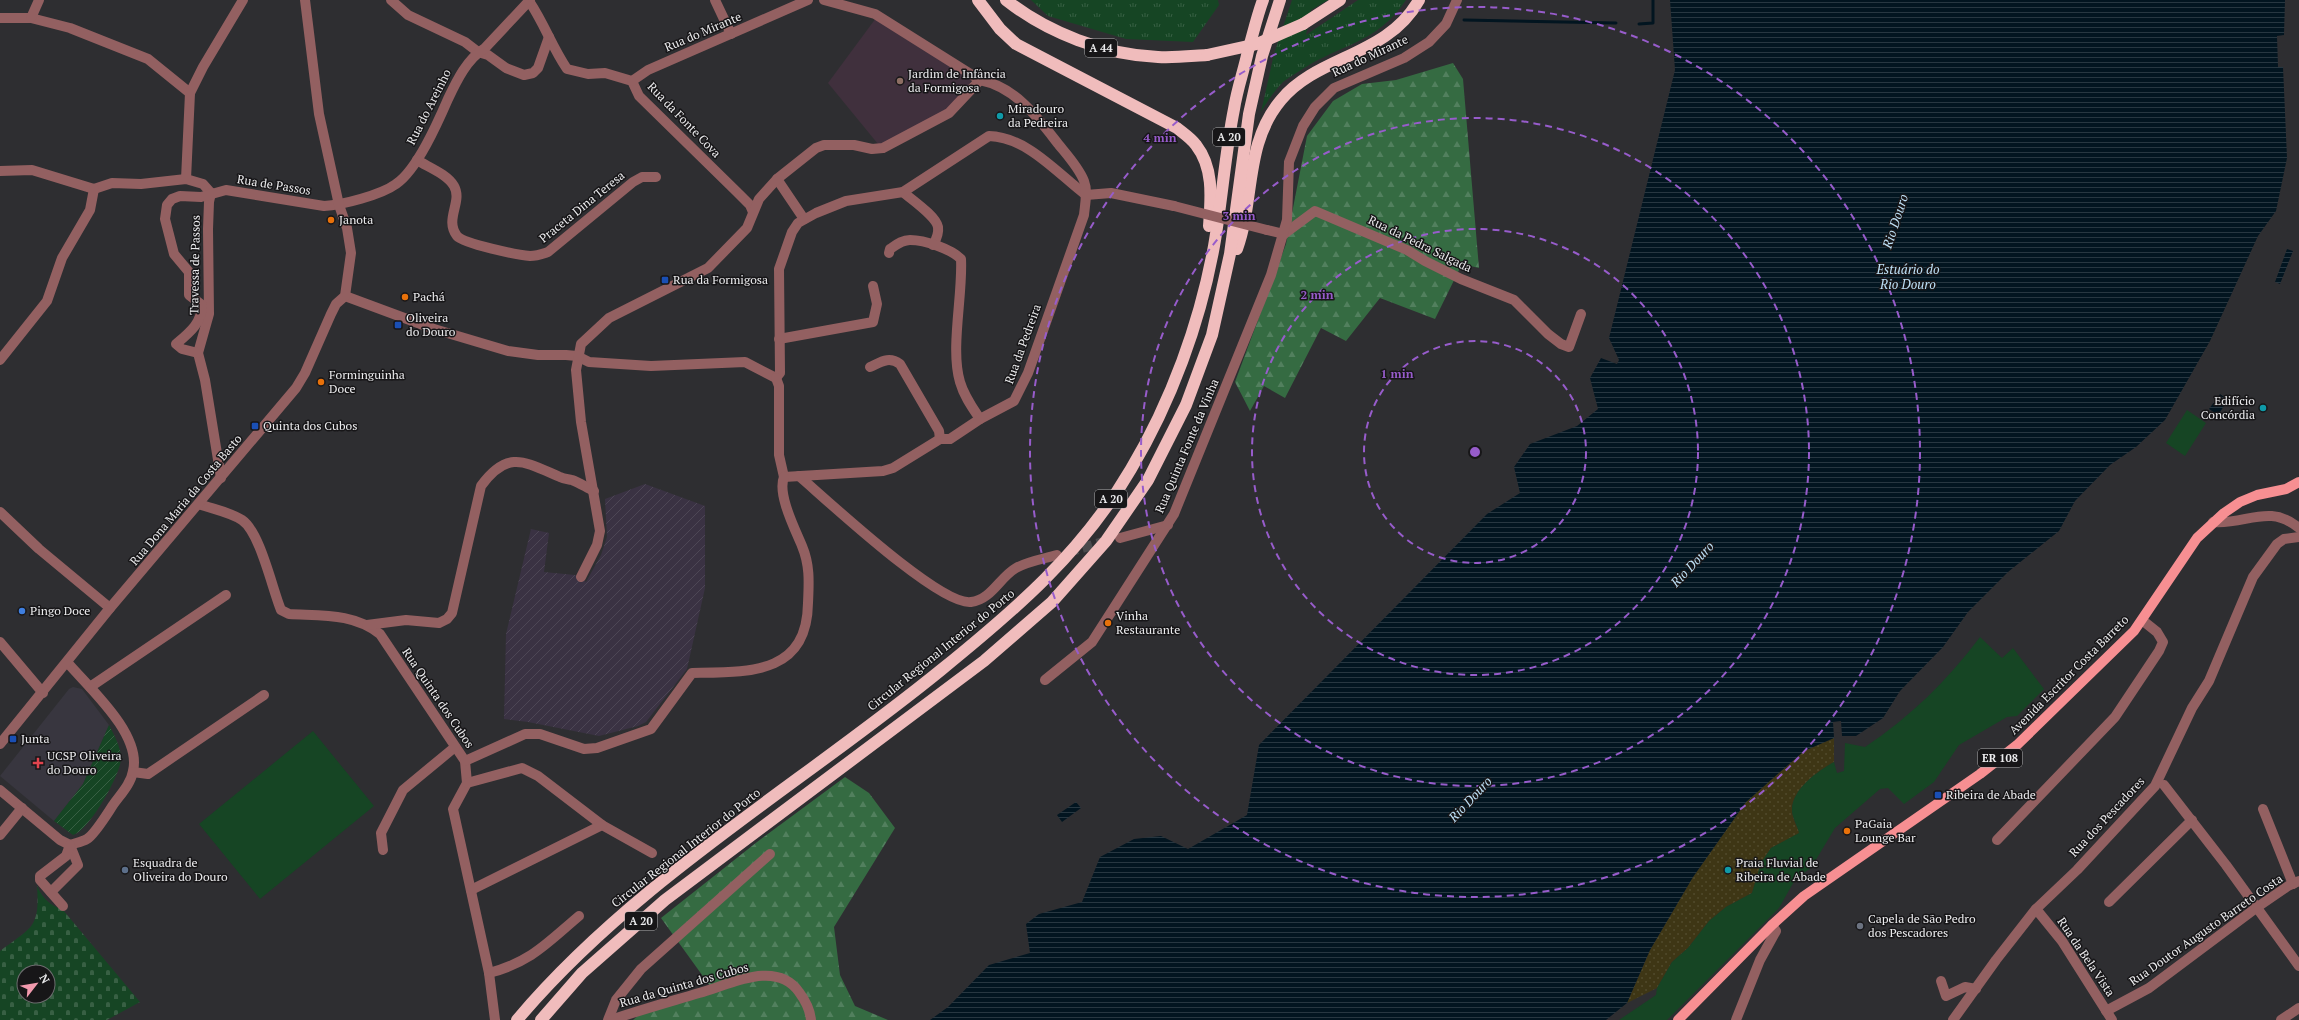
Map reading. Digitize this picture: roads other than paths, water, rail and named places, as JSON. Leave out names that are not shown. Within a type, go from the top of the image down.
[{"type":"highway","points":[[978,0],[1000,29],[1016,44],[1177,128],[1195,144],[1206,161],[1211,182],[1206,277]]},
{"type":"highway","name":"A 44","points":[[1006,0],[1034,19],[1076,40],[1101,48],[1158,57],[1207,56],[1257,44],[1302,24],[1340,0]]},
{"type":"highway","name":"Circular Regional Interior do Porto","points":[[517,1020],[549,982],[605,928],[689,861],[909,697],[1000,623],[1038,588],[1092,527],[1131,469],[1167,397],[1193,328],[1214,244],[1234,108],[1263,0]]},
{"type":"highway","name":"A 20","points":[[541,1020],[582,973],[665,900],[984,661],[1064,590],[1106,541],[1148,480],[1186,405],[1212,335],[1225,280],[1249,114],[1262,56],[1280,0]]},
{"type":"highway","points":[[1225,280],[1238,247],[1256,144],[1264,125],[1281,100],[1298,84],[1318,71],[1372,46],[1395,29],[1418,0]]},
{"type":"main road","name":"Avenida Escritor Costa Barreto","points":[[1678,1020],[1772,925],[1804,896],[1980,774],[2017,745],[2134,631],[2197,538],[2213,522],[2240,502],[2257,495],[2286,489],[2299,482]]},
{"type":"street","points":[[32,18],[39,0]]},
{"type":"street","points":[[186,179],[190,93],[203,67],[243,0]]},
{"type":"street","points":[[304,0],[319,114],[339,205],[347,228],[351,253],[345,296],[434,329],[508,351],[538,355],[577,356],[589,362],[651,366],[745,362],[776,378],[779,386],[779,456],[784,477],[781,485],[794,529],[809,566],[808,622],[802,641],[790,655],[773,665],[723,673],[692,673],[651,729],[597,748],[584,750],[540,734],[525,734],[465,761]]},
{"type":"street","points":[[391,0],[408,16],[465,42],[478,52],[488,55],[506,68],[524,75],[532,73],[538,68],[549,37]]},
{"type":"street","name":"Rua do Areinho","points":[[339,205],[396,185],[417,160],[459,76],[478,52],[485,48],[530,0]]},
{"type":"street","name":"Rua da Fonte Cova","points":[[530,0],[542,20],[554,50],[567,70],[588,74],[605,73],[632,81],[639,96],[750,205],[753,212]]},
{"type":"street","points":[[715,0],[731,34]]},
{"type":"street","name":"Rua do Mirante","points":[[632,81],[648,70],[808,0]]},
{"type":"street","points":[[824,0],[875,14],[980,80],[990,82],[1017,97],[1032,111],[1070,159],[1084,181],[1086,195]]},
{"type":"street","name":"Rua do Mirante","points":[[1284,234],[1287,220],[1289,162],[1302,126],[1315,107],[1334,88],[1404,58],[1428,42],[1446,24],[1457,0]]},
{"type":"street","points":[[0,18],[32,18],[70,28],[148,59],[190,93]]},
{"type":"street","points":[[581,578],[597,545],[600,531],[581,422],[576,370],[577,356],[581,344],[609,318],[708,268],[748,228],[759,198],[777,179],[816,148],[824,145],[854,145],[872,149],[883,148],[949,113],[980,80]]},
{"type":"street","points":[[776,378],[780,373],[779,269],[792,232],[804,219],[846,201],[903,192],[989,136],[1001,137],[1028,148],[1086,195],[1110,193],[1174,206],[1284,234]]},
{"type":"street","name":"Praceta Dina Teresa","points":[[417,160],[449,180],[454,186],[457,195],[451,219],[453,228],[458,237],[468,242],[530,256],[541,255],[548,252],[633,182],[642,177],[656,177]]},
{"type":"street","points":[[0,171],[32,170],[94,189],[112,183],[141,184],[186,179],[203,184],[212,193]]},
{"type":"street","points":[[777,179],[804,219]]},
{"type":"street","points":[[0,360],[47,301],[62,258],[90,210],[94,189]]},
{"type":"street","name":"Rua de Passos","points":[[198,353],[182,349],[176,344],[193,329],[202,315],[202,305],[189,295],[189,272],[174,254],[164,219],[167,205],[172,199],[180,196],[201,197],[226,190],[324,206],[339,205]]},
{"type":"street","points":[[903,192],[935,220],[938,226],[938,234],[933,245]]},
{"type":"street","name":"Travessa de Passos","points":[[198,353],[209,314],[208,229],[209,202],[212,193]]},
{"type":"street","name":"Rua da Pedreira","points":[[784,477],[883,471],[893,468],[940,439],[950,439],[980,419],[1014,401],[1020,391],[1084,215],[1086,195]]},
{"type":"street","name":"Rua da Pedra Salgada","points":[[1284,234],[1315,211],[1400,246],[1461,279],[1514,300],[1548,334],[1561,344],[1569,347],[1581,314]]},
{"type":"street","name":"Rua Quinta Fonte da Vinha","points":[[1045,680],[1092,642],[1174,514],[1271,275],[1284,234]]},
{"type":"street","points":[[889,253],[890,249],[899,242],[910,240],[933,245],[955,253],[961,260],[957,364],[960,381],[968,401],[980,419]]},
{"type":"street","points":[[780,340],[873,322],[877,304],[873,286]]},
{"type":"street","name":"Rua Dona Maria da Costa Basto","points":[[0,744],[43,693],[110,608],[296,388],[305,373],[336,304],[345,296]]},
{"type":"street","points":[[198,353],[205,380],[221,478]]},
{"type":"street","points":[[870,367],[886,359],[893,359],[900,364],[939,432],[940,439]]},
{"type":"street","points":[[368,625],[406,620],[440,623],[447,619],[452,613],[481,486],[492,471],[505,464],[518,461],[528,463],[563,478],[572,480],[594,491]]},
{"type":"street","points":[[799,476],[889,553],[940,591],[955,599],[970,603],[980,599],[993,590],[1015,569],[1057,555]]},
{"type":"street","name":"Rua Quinta dos Cubos","points":[[199,504],[241,520],[249,526],[255,537],[281,610],[289,614],[350,619],[368,625],[380,634],[465,761],[467,783]]},
{"type":"street","points":[[0,512],[39,549],[110,608]]},
{"type":"street","points":[[2213,522],[2227,523],[2255,517],[2274,515],[2284,517],[2299,528]]},
{"type":"street","points":[[1120,538],[1168,525]]},
{"type":"street","name":"Rua dos Pescadores","points":[[1953,1020],[1996,960],[2036,909],[2077,870],[2155,786],[2192,708],[2209,681],[2253,577],[2277,544],[2284,540],[2299,537]]},
{"type":"street","points":[[90,687],[226,595]]},
{"type":"street","points":[[1997,840],[2115,717],[2159,651],[2163,642],[2157,632],[2142,620]]},
{"type":"street","points":[[0,642],[43,693]]},
{"type":"street","points":[[63,906],[40,880],[40,876],[66,856],[70,846],[88,839],[127,786],[133,772],[134,758],[124,732],[90,687],[67,662]]},
{"type":"street","points":[[133,772],[148,774],[264,695]]},
{"type":"street","points":[[383,850],[381,833],[404,790],[455,747]]},
{"type":"street","points":[[495,1020],[489,973],[453,809],[467,783],[522,768],[538,776],[602,825],[652,853]]},
{"type":"street","points":[[2164,785],[2226,864],[2256,908],[2299,966]]},
{"type":"street","points":[[0,790],[60,840],[70,846],[78,865],[51,892]]},
{"type":"street","points":[[0,835],[22,808]]},
{"type":"street","points":[[2263,809],[2296,883]]},
{"type":"street","points":[[2109,902],[2192,820]]},
{"type":"street","points":[[471,890],[602,825]]},
{"type":"street","points":[[608,1020],[616,1000],[641,970],[770,854]]},
{"type":"street","name":"Rua Doutor Augusto Barreto Costa","points":[[2106,1011],[2149,988],[2256,908],[2296,883]]},
{"type":"street","name":"Rua da Bela Vista","points":[[2036,909],[2062,941],[2112,1020]]},
{"type":"street","points":[[489,973],[508,968],[533,956],[579,916]]},
{"type":"street","points":[[1736,1020],[1760,960],[1776,931],[1772,925]]},
{"type":"street","name":"Rua da Quinta dos Cubos","points":[[611,1020],[735,981],[763,975],[780,977],[793,984],[804,998],[811,1020]]},
{"type":"street","points":[[1940,982],[1946,996],[1965,987],[1976,989]]},
{"type":"street","points":[[2281,1020],[2299,1008]]},
{"type":"water","name":"Estuário do Rio Douro","points":[[1670,0],[2285,0],[2284,35],[2277,36],[2278,67],[2283,67],[2287,158],[2276,211],[2258,236],[2210,341],[2165,420],[2136,447],[2110,465],[2075,501],[2059,531],[2008,572],[1968,612],[1943,647],[1900,691],[1883,718],[1856,736],[1842,736],[1841,721],[1833,722],[1834,738],[1804,751],[1746,802],[1693,877],[1650,950],[1627,1003],[1606,1020],[930,1020],[948,1007],[989,965],[1030,953],[1026,924],[1039,914],[1082,902],[1100,857],[1134,839],[1161,836],[1188,849],[1247,815],[1259,745],[1487,514],[1520,493],[1514,467],[1530,444],[1577,426],[1598,409],[1590,378],[1601,358],[1617,364],[1619,360],[1609,338],[1675,70]]},
{"type":"water","points":[[2287,249],[2293,251],[2280,284],[2275,282]]},
{"type":"water","points":[[2220,394],[2228,400],[2218,415],[2209,409]]},
{"type":"water","points":[[1076,802],[1081,808],[1062,822],[1057,815]]},
{"type":"waterway","points":[[1639,24],[1653,23],[1653,0]]},
{"type":"waterway","points":[[1464,20],[1616,23]]},
{"type":"tunnel","points":[[1068,552],[1107,541]]},
{"type":"place","name":"Jardim de Infância da Formigosa","points":[[900,81]]},
{"type":"place","name":"Miradouro da Pedreira","points":[[1000,116]]},
{"type":"place","name":"Janota","points":[[331,220]]},
{"type":"place","name":"Rua da Formigosa","points":[[665,280]]},
{"type":"place","name":"Pachá","points":[[405,297]]},
{"type":"place","name":"Oliveira do Douro","points":[[398,325]]},
{"type":"place","name":"Forminguinha Doce","points":[[321,382]]},
{"type":"place","name":"Edifício Concórdia","points":[[2263,408]]},
{"type":"place","name":"Quinta dos Cubos","points":[[255,426]]},
{"type":"place","name":"Pingo Doce","points":[[22,611]]},
{"type":"place","name":"Vinha Restaurante","points":[[1108,623]]},
{"type":"place","name":"Junta","points":[[13,739]]},
{"type":"place","name":"UCSP Oliveira do Douro","points":[[38,763]]},
{"type":"place","name":"Ribeira de Abade","points":[[1938,795]]},
{"type":"place","name":"PaGaia Lounge Bar","points":[[1847,831]]},
{"type":"place","name":"Esquadra de Oliveira do Douro","points":[[125,870]]},
{"type":"place","name":"Praia Fluvial de Ribeira de Abade","points":[[1728,870]]},
{"type":"place","name":"Capela de São Pedro dos Pescadores","points":[[1860,926]]},
{"type":"water label","name":"Rio Douro","points":[[1895,221]]},
{"type":"water label","name":"Rio Douro","points":[[1692,564]]},
{"type":"water label","name":"Rio Douro","points":[[1470,799]]}]
